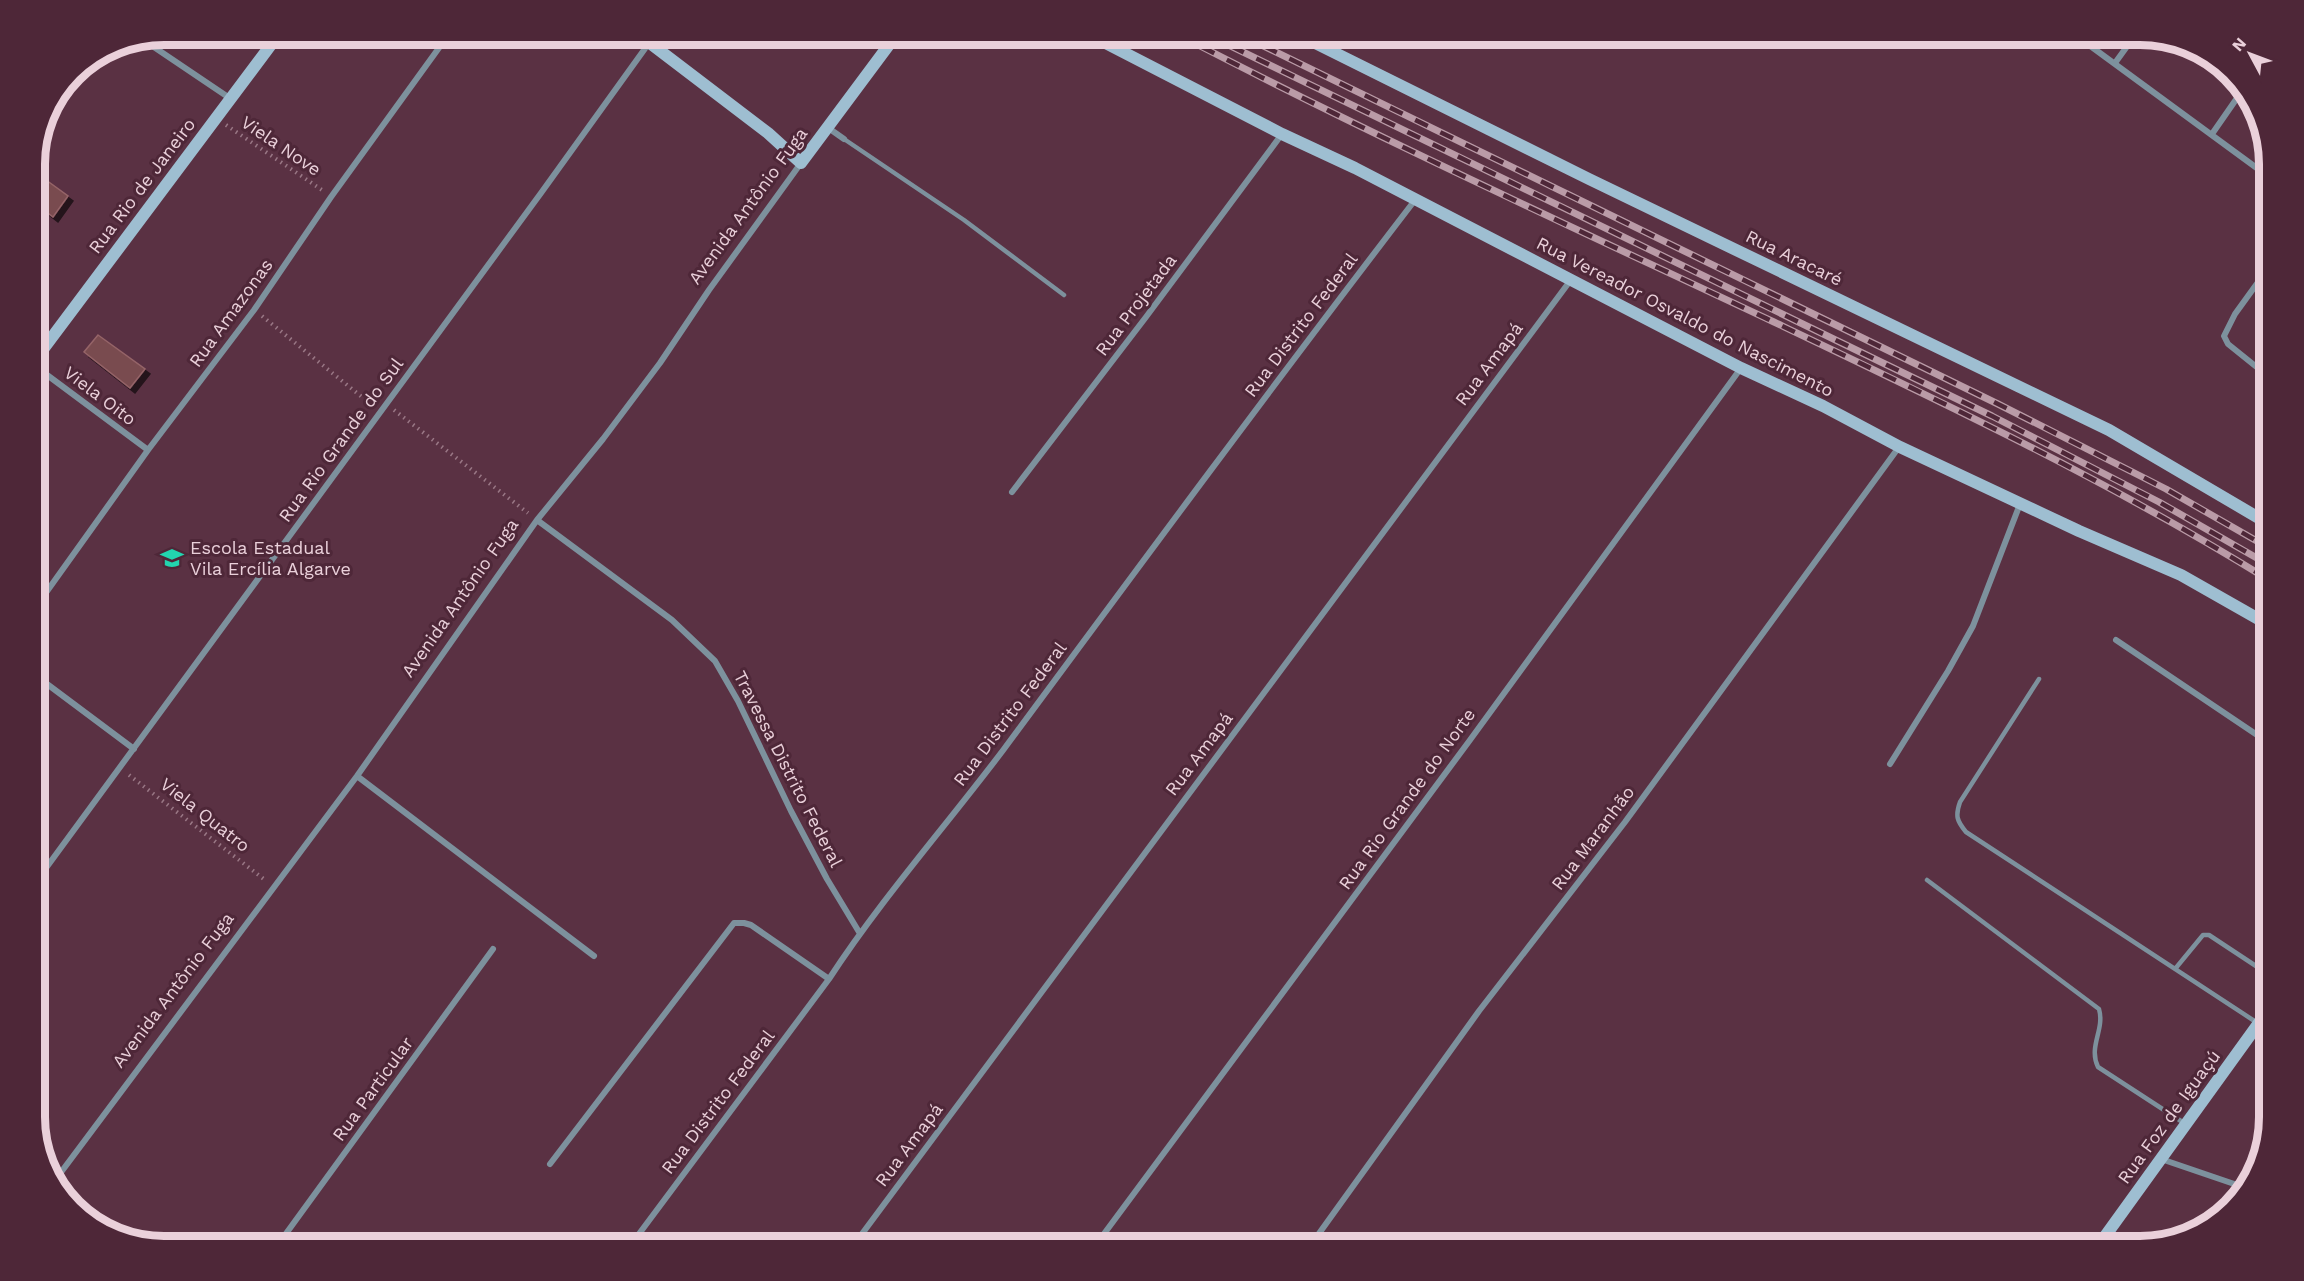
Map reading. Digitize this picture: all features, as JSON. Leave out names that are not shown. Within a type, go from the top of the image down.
[{"type":"street","name":"Rua Rio de Janeiro","points":[[45,347],[271,45]]},
{"type":"street","name":"Rua Amazonas","points":[[45,594],[148,450],[254,310],[331,197],[441,45]]},
{"type":"street","name":"Rua Rio Grande do Sul","points":[[45,870],[648,45]]},
{"type":"street","points":[[652,45],[768,133],[801,163]]},
{"type":"street","name":"Avenida Antônio Fuga","points":[[60,1174],[357,776],[537,520],[603,439],[660,363],[709,290],[889,45]]},
{"type":"street","name":"Rua Vereador Osvaldo do Nascimento","points":[[1109,45],[1282,134],[1355,168],[1741,369],[1823,406],[1900,447],[2181,575],[2259,619]]},
{"type":"street","name":"Rua Aracaré","points":[[1320,45],[1589,179],[2109,430],[2259,518]]},
{"type":"street","points":[[2090,45],[2259,169]]},
{"type":"street","points":[[2115,63],[2128,45]]},
{"type":"street","points":[[152,46],[231,99]]},
{"type":"street","points":[[2212,134],[2238,97]]},
{"type":"street","points":[[827,127],[844,139]]},
{"type":"street","name":"Rua Projetada","points":[[1012,492],[1282,134]]},
{"type":"street","name":"Rua Distrito Federal","points":[[637,1236],[829,979],[859,932],[995,761],[1284,371],[1415,200]]},
{"type":"street","name":"Rua Amapá","points":[[860,1236],[1570,281]]},
{"type":"street","points":[[2259,281],[2226,328],[2224,340],[2259,369]]},
{"type":"street","name":"Rua Rio Grande do Norte","points":[[1102,1236],[1741,369]]},
{"type":"street","name":"Viela Oito","points":[[45,373],[148,450]]},
{"type":"street","name":"Rua Maranhão","points":[[1317,1236],[1479,1011],[1625,822],[1900,447]]},
{"type":"street","points":[[1890,764],[1973,626],[2020,503]]},
{"type":"street","name":"Travessa Distrito Federal","points":[[537,520],[672,620],[715,661],[738,701],[817,860],[859,932]]},
{"type":"street","points":[[2116,640],[2259,735]]},
{"type":"street","points":[[45,682],[134,749]]},
{"type":"street","points":[[357,776],[594,956]]},
{"type":"street","points":[[550,1164],[734,924],[744,922],[751,925],[829,979]]},
{"type":"street","name":"Rua Particular","points":[[284,1236],[493,949]]},
{"type":"street","name":"Rua Foz de Iguaçú","points":[[2105,1236],[2259,1024]]},
{"type":"street","points":[[2162,1159],[2237,1185]]},
{"type":"lane","points":[[844,139],[963,220],[1064,295]]},
{"type":"lane","points":[[2039,679],[1960,802],[1956,812],[1957,822],[1966,832],[2259,1024]]},
{"type":"lane","points":[[1927,880],[2099,1009],[2102,1019],[2093,1056],[2098,1067],[2187,1124]]},
{"type":"lane","points":[[2175,969],[2203,935],[2209,935],[2259,968]]},
{"type":"path","name":"Viela Nove","points":[[216,118],[331,197]]},
{"type":"path","points":[[254,310],[380,412]]},
{"type":"path","points":[[386,404],[537,520]]},
{"type":"path","name":"Viela Quatro","points":[[119,767],[273,886]]},
{"type":"building","points":[[45,179],[68,196],[53,217],[45,211]]},
{"type":"building","points":[[98,335],[145,369],[130,388],[84,352]]},
{"type":"railway","points":[[1198,45],[1399,145],[1963,413],[2087,476],[2259,574]]},
{"type":"railway","points":[[1229,45],[1992,416],[2159,502],[2259,559]]},
{"type":"railway","points":[[1262,45],[1998,404],[2166,489],[2259,542]]},
{"type":"place","name":"Escola Estadual Vila Ercília Algarve","points":[[172,558]]}]
